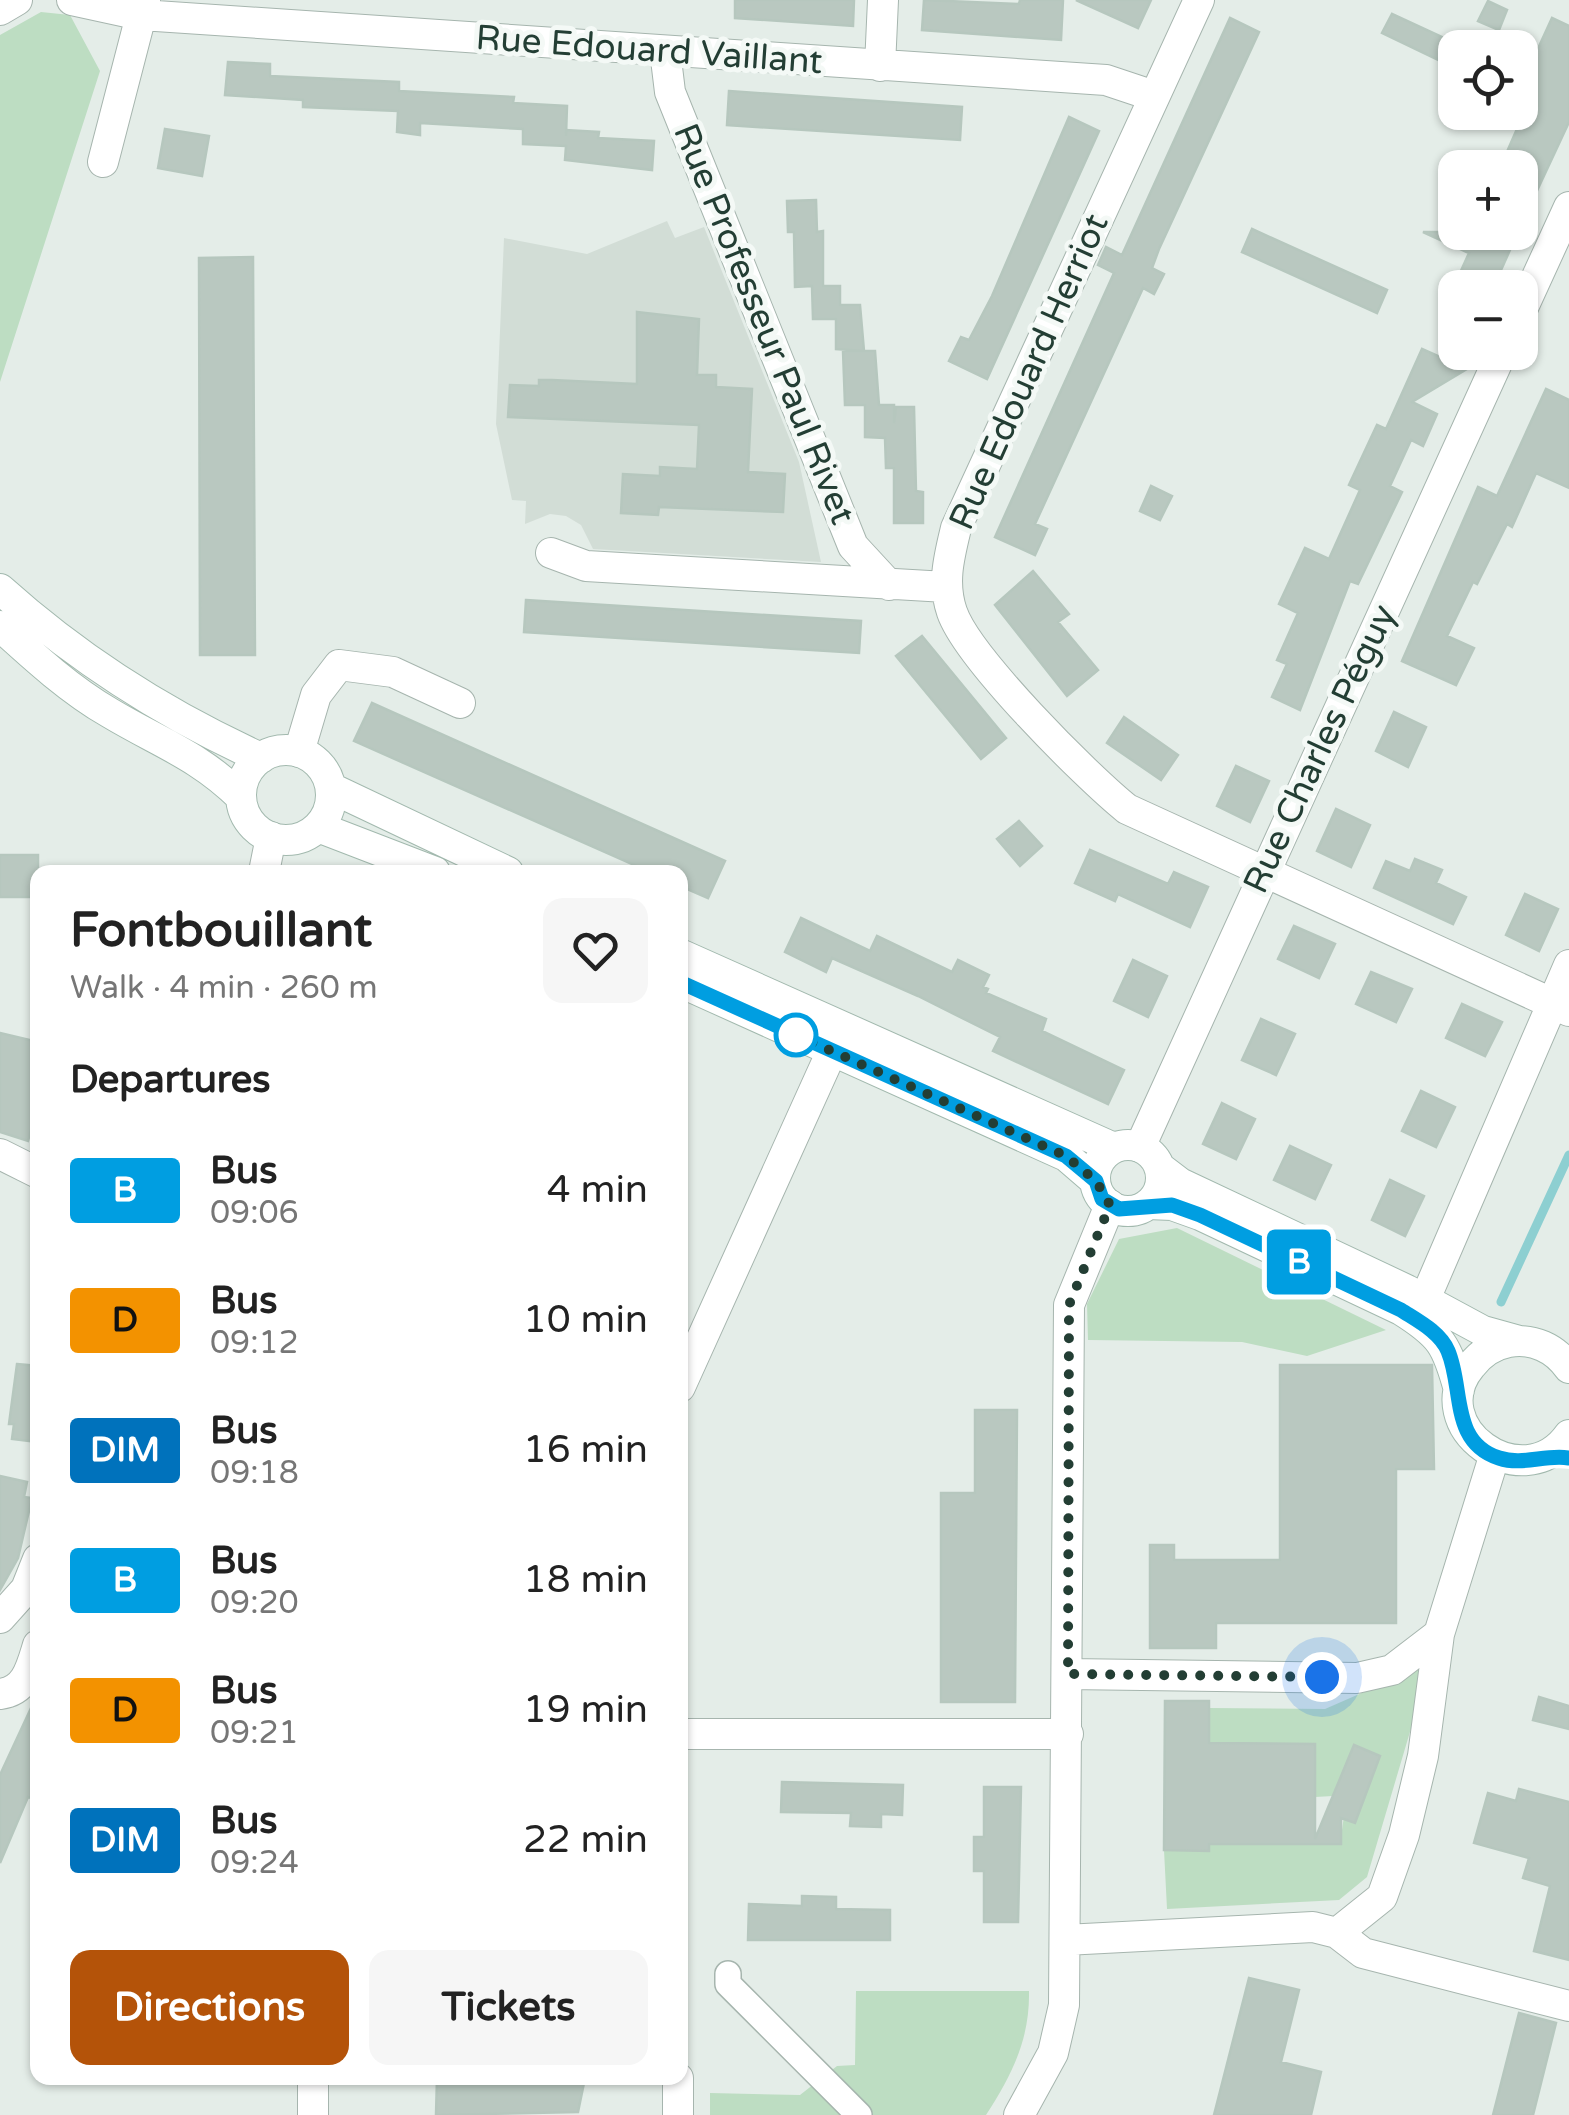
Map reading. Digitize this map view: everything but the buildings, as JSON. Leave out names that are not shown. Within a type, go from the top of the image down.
[{"type":"street","points":[[0,10],[17,0]]},
{"type":"street","name":"Rue Edouard Vaillant","points":[[72,0],[240,23],[1106,80],[1154,96]]},
{"type":"street","points":[[208,0],[240,23]]},
{"type":"street","points":[[880,66],[883,0]]},
{"type":"street","name":"Rue Edouard Herriot","points":[[946,587],[956,528],[1199,0]]},
{"type":"street","points":[[103,162],[143,8]]},
{"type":"street","name":"Rue Professeur Paul Rivet","points":[[665,51],[670,92],[853,546],[889,585]]},
{"type":"street","points":[[1538,275],[1569,208]]},
{"type":"street","name":"Rue Charles Péguy","points":[[1138,1154],[1494,370]]},
{"type":"street","points":[[834,584],[850,562],[853,546]]},
{"type":"street","points":[[551,553],[586,566],[834,584],[946,587],[953,616],[970,641],[1084,775],[1126,809],[1263,875],[1560,1007]]},
{"type":"street","points":[[0,589],[51,634],[130,692],[261,758]]},
{"type":"street","points":[[0,626],[38,661],[108,712],[205,762],[242,796]]},
{"type":"street","points":[[298,752],[316,695],[339,665],[393,672],[460,703]]},
{"type":"street","points":[[272,752],[298,752],[320,765],[331,788],[331,803],[318,827],[296,839],[271,837],[250,821],[242,796],[244,782],[261,758],[272,752]]},
{"type":"street","points":[[331,788],[493,865]]},
{"type":"street","points":[[318,827],[361,840],[419,865]]},
{"type":"street","points":[[265,865],[271,837]]},
{"type":"street","points":[[688,957],[1138,1154],[1180,1184],[1425,1299],[1483,1331],[1519,1341]]},
{"type":"street","points":[[1425,1299],[1560,1007],[1569,965]]},
{"type":"street","points":[[688,986],[1066,1156],[1103,1193],[1129,1210],[1148,1204],[1172,1205],[1200,1215],[1401,1310],[1430,1328],[1448,1348],[1465,1430],[1494,1457],[1530,1461],[1562,1449]]},
{"type":"street","points":[[688,1369],[827,1062],[836,1052]]},
{"type":"street","points":[[0,1154],[30,1169]]},
{"type":"street","points":[[1019,2115],[1054,2053],[1064,2005],[1069,1305],[1103,1193],[1099,1162],[1138,1154]]},
{"type":"street","points":[[1138,1154],[1160,1187],[1148,1204]]},
{"type":"street","points":[[1459,1390],[1466,1371],[1480,1355],[1498,1344],[1535,1342],[1567,1360]]},
{"type":"street","points":[[1337,1933],[1382,1897],[1404,1835],[1424,1756],[1439,1634],[1494,1457]]},
{"type":"street","points":[[0,1618],[30,1579]]},
{"type":"street","points":[[1068,1674],[1356,1678],[1392,1670],[1439,1634]]},
{"type":"street","points":[[0,1696],[14,1691],[30,1671]]},
{"type":"street","points":[[688,1734],[1068,1734]]},
{"type":"street","points":[[1065,1940],[1313,1926],[1337,1933],[1364,1953],[1569,2006]]},
{"type":"street","points":[[728,1974],[728,1984],[859,2115]]},
{"type":"street","points":[[312,2115],[313,2085]]},
{"type":"street","points":[[678,2085],[678,2115]]},
{"type":"shaded area","points":[[667,221],[675,238],[704,227],[799,462],[821,562],[593,549],[581,525],[566,516],[550,514],[525,524],[526,501],[512,500],[496,424],[504,238],[587,254]]},
{"type":"green space","points":[[41,12],[70,15],[100,71],[0,382],[0,35]]},
{"type":"green space","points":[[1177,1228],[1386,1330],[1307,1356],[1242,1342],[1088,1340],[1087,1304],[1119,1239]]},
{"type":"green space","points":[[1421,1667],[1412,1725],[1367,1877],[1339,1900],[1167,1909],[1164,1850],[1209,1850],[1210,1766],[1251,1766],[1251,1844],[1340,1844],[1354,1746],[1333,1796],[1315,1797],[1209,1744],[1209,1708],[1325,1709]]},
{"type":"green space","points":[[856,1991],[1029,1991],[1018,2056],[986,2115],[710,2115],[710,2093],[800,2095],[837,2066],[855,2065]]},
{"type":"waterway","points":[[1501,1302],[1569,1155]]},
{"type":"bus line","name":"B","points":[[688,986],[1066,1156],[1096,1181],[1102,1199],[1110,1205],[1129,1210],[1148,1204],[1172,1205],[1200,1215],[1401,1310],[1430,1328],[1448,1348],[1459,1390],[1459,1411],[1465,1430],[1477,1445],[1494,1457],[1512,1462],[1548,1455],[1569,1458]]},
{"type":"route","points":[[796,1035],[1066,1156],[1096,1181],[1102,1199],[1110,1205],[1069,1305],[1068,1674],[1322,1677]]}]
